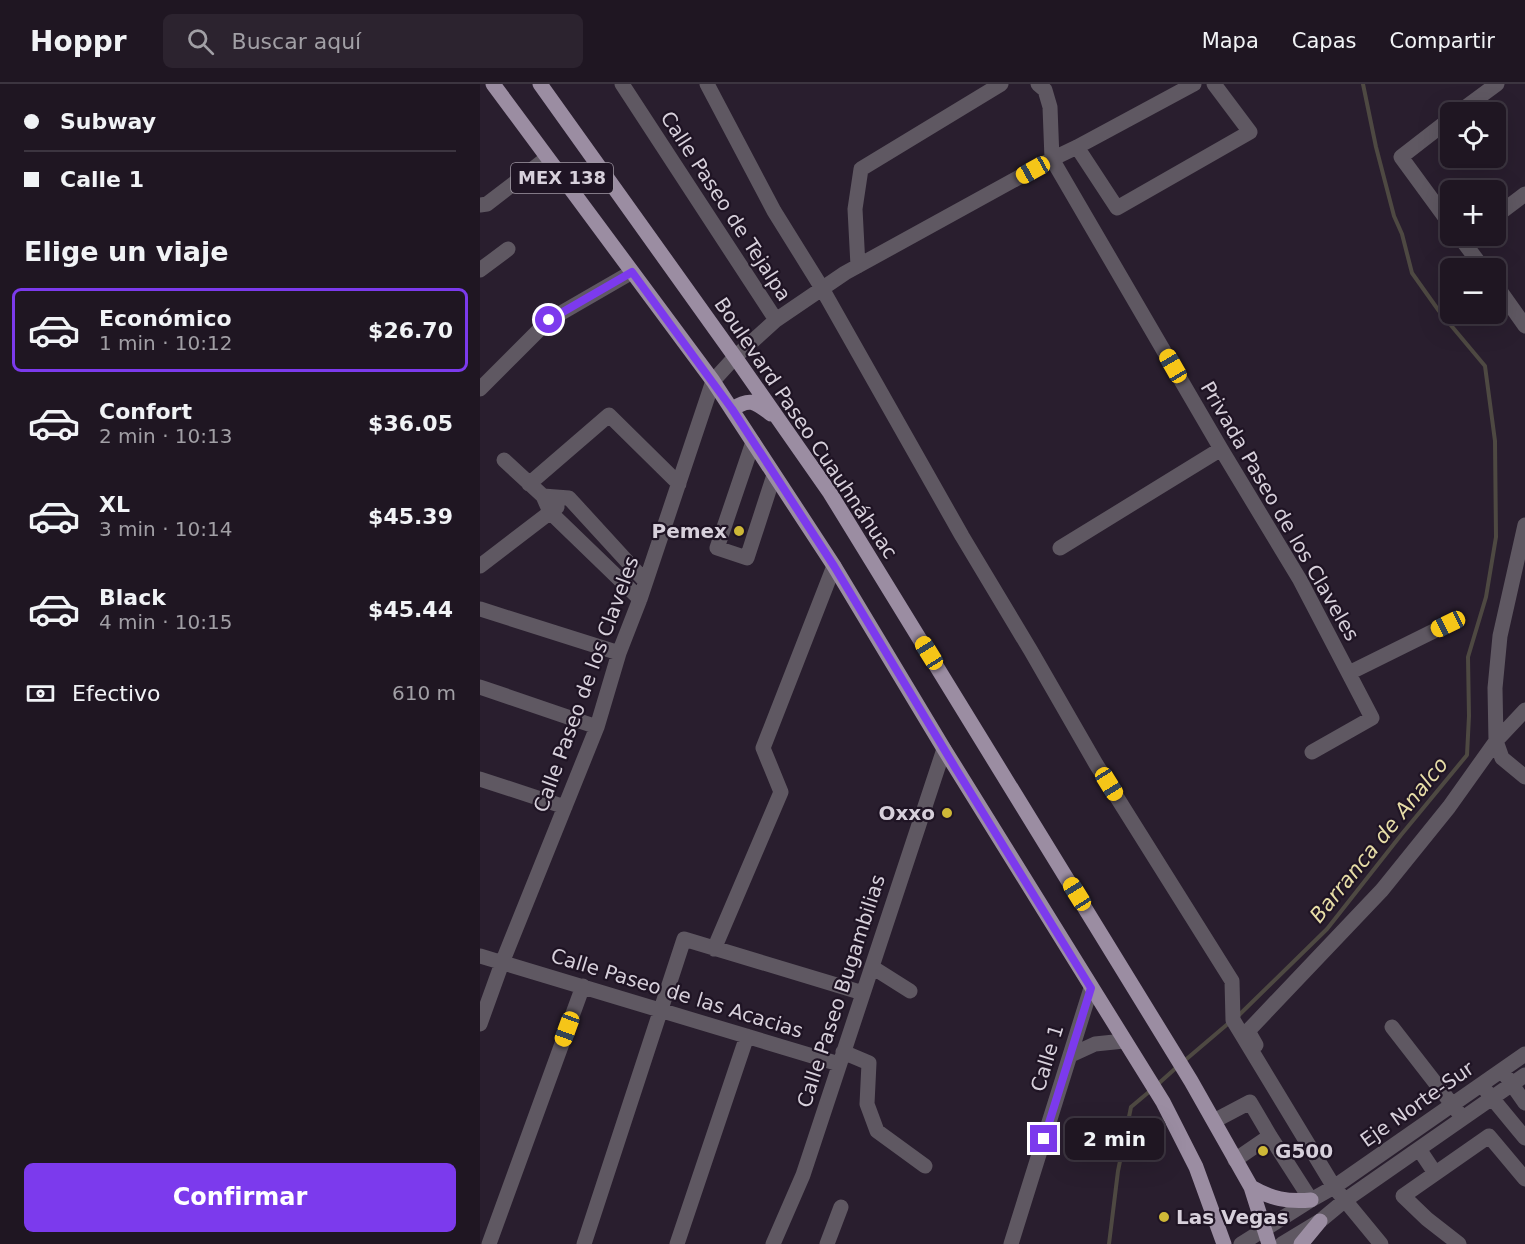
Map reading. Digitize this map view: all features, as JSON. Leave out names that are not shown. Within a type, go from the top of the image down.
[{"type":"main road","name":"MEX 138","points":[[493,84],[732,409],[834,566],[944,749],[1163,1102],[1196,1167],[1224,1244]]},
{"type":"main road","name":"Boulevard Paseo Cuauhnáhuac","points":[[540,84],[830,493],[1191,1081],[1251,1187],[1267,1236]]},
{"type":"main road","points":[[732,409],[748,401],[756,403],[779,419]]},
{"type":"main road","points":[[1251,1187],[1280,1200],[1311,1200]]},
{"type":"main road","points":[[1301,1244],[1320,1221]]},
{"type":"street","name":"Calle Paseo de Tejalpa","points":[[622,84],[776,320]]},
{"type":"street","points":[[707,84],[774,211],[822,289],[962,536],[1096,764],[1232,981],[1233,1020],[1337,1185]]},
{"type":"street","points":[[852,269],[855,209],[861,170],[1001,84]]},
{"type":"street","points":[[1038,84],[1045,90],[1050,107],[1052,159]]},
{"type":"street","points":[[852,269],[1194,84]]},
{"type":"street","points":[[1077,147],[1117,208],[1250,132],[1214,84]]},
{"type":"street","points":[[1473,102],[1497,84]]},
{"type":"street","points":[[1440,127],[1401,156],[1440,210]]},
{"type":"street","points":[[480,205],[487,204],[547,158]]},
{"type":"street","name":"Privada Paseo de los Claveles","points":[[1052,159],[1300,580],[1372,718],[1312,752]]},
{"type":"street","points":[[1506,208],[1525,194]]},
{"type":"street","points":[[480,270],[508,249]]},
{"type":"street","name":"Calle Paseo de los Claveles","points":[[480,1024],[502,963],[597,727],[619,653],[640,599],[712,381],[776,320],[852,269]]},
{"type":"street","points":[[480,389],[549,320],[632,272]]},
{"type":"street","points":[[1506,299],[1525,325]]},
{"type":"street","points":[[529,484],[609,415],[679,484]]},
{"type":"street","points":[[753,442],[717,548],[747,558],[774,475]]},
{"type":"street","points":[[1060,548],[1221,449]]},
{"type":"street","points":[[504,460],[543,496],[550,512],[640,599]]},
{"type":"street","points":[[543,496],[569,498],[645,581]]},
{"type":"street","points":[[480,566],[569,498]]},
{"type":"street","points":[[1525,525],[1500,636],[1495,688],[1496,741],[1502,758],[1525,777]]},
{"type":"street","points":[[714,949],[781,792],[763,748],[834,566]]},
{"type":"street","points":[[1509,593],[1525,580]]},
{"type":"street","points":[[480,609],[619,653]]},
{"type":"street","points":[[1349,673],[1448,624]]},
{"type":"street","points":[[480,687],[597,727]]},
{"type":"street","points":[[1381,1244],[1344,1201],[1248,1031],[1382,890],[1449,807],[1496,741],[1525,710]]},
{"type":"street","name":"Calle Paseo Bugambilias","points":[[773,1244],[803,1175],[944,749]]},
{"type":"street","points":[[480,779],[565,807]]},
{"type":"street","points":[[584,1244],[684,939],[863,993]]},
{"type":"street","name":"Calle Paseo de las Acacias","points":[[480,956],[747,1036],[869,1063],[867,1104],[877,1131],[925,1166]]},
{"type":"street","points":[[872,967],[907,989],[909,972]]},
{"type":"street","points":[[489,1244],[583,986]]},
{"type":"street","name":"Calle 1","points":[[1011,1244],[1091,988]]},
{"type":"street","points":[[1392,1026],[1464,1119]]},
{"type":"street","points":[[677,1244],[747,1036]]},
{"type":"street","points":[[1071,1055],[1095,1044],[1128,1046]]},
{"type":"street","name":"Eje Norte-Sur","points":[[1241,1244],[1267,1236],[1311,1200],[1337,1185],[1525,1054]]},
{"type":"street","points":[[1502,1071],[1525,1103]]},
{"type":"street","name":"Eje Norte-Sur","points":[[1282,1244],[1320,1221],[1344,1201],[1525,1075]]},
{"type":"street","points":[[1481,1085],[1525,1138]]},
{"type":"street","points":[[1214,1121],[1250,1102],[1311,1200]]},
{"type":"street","points":[[1235,1160],[1270,1136]]},
{"type":"street","points":[[1459,1244],[1426,1219],[1403,1196],[1490,1136],[1525,1179]]},
{"type":"street","points":[[1419,1149],[1435,1173]]},
{"type":"street","points":[[829,1243],[841,1207]]},
{"type":"waterway","name":"Barranca de Analco","points":[[1238,1016],[1327,929],[1467,755],[1468,657],[1486,597],[1496,537],[1495,441],[1485,366],[1439,311],[1412,273],[1376,147],[1363,84]]},
{"type":"waterway","name":"Barranca de Analco","points":[[1183,1062],[1230,1022]]},
{"type":"waterway","name":"Barranca de Analco","points":[[1158,1084],[1177,1067]]},
{"type":"waterway","name":"Barranca de Analco","points":[[1109,1244],[1118,1171],[1131,1107],[1150,1091]]},
{"type":"place","name":"Pemex","points":[[739,531]]},
{"type":"place","name":"Oxxo","points":[[947,813]]},
{"type":"place","name":"G500","points":[[1263,1151]]},
{"type":"place","name":"Las Vegas","points":[[1164,1217]]},
{"type":"route","points":[[549,320],[632,272],[732,409],[834,566],[1091,988],[1044,1139]]}]
